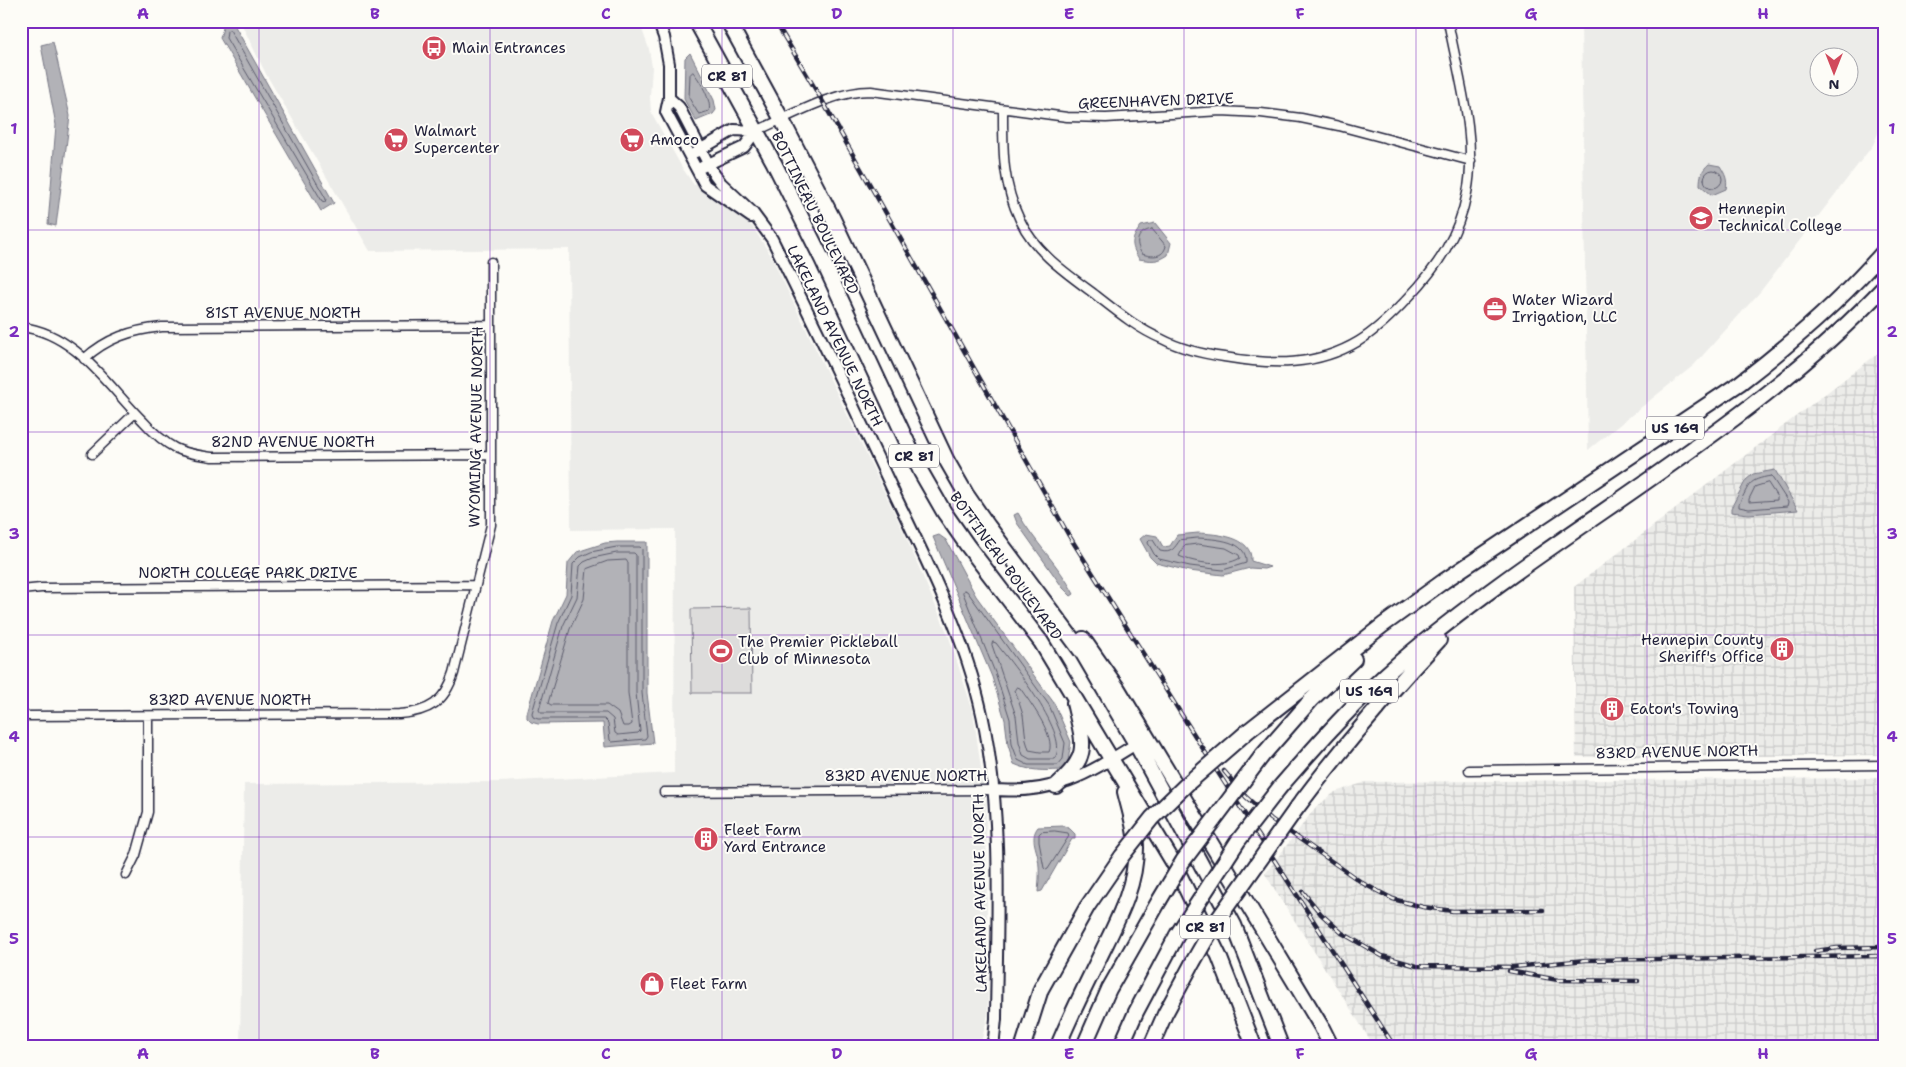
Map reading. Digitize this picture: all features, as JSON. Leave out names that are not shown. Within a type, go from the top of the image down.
[{"type":"highway","name":"BOTTINEAU BOULEVARD","points":[[696,21],[756,131],[822,259],[921,472],[944,512],[1041,642],[1173,862],[1219,956],[1254,1046]]},
{"type":"highway","name":"BOTTINEAU BOULEVARD","points":[[728,21],[833,219],[947,461],[988,526],[1082,652],[1136,744],[1234,925],[1281,1046]]},
{"type":"highway","name":"US 169","points":[[1084,1046],[1109,989],[1183,861],[1262,756],[1318,694],[1406,612],[1444,581],[1735,387],[1773,358],[1820,317],[1885,250]]},
{"type":"highway","name":"US 169","points":[[1121,1046],[1136,1012],[1177,935],[1238,841],[1313,748],[1368,692],[1400,662],[1470,606],[1752,405],[1844,328],[1885,286]]},
{"type":"highway","points":[[1023,1046],[1041,989],[1087,907],[1122,856],[1152,818],[1187,784],[1248,731],[1383,625],[1444,581]]},
{"type":"highway","points":[[1037,590],[1088,644],[1118,689],[1331,1046]]},
{"type":"highway","points":[[1151,1046],[1165,1014],[1221,914],[1296,809],[1334,759],[1400,682],[1470,606]]},
{"type":"highway","points":[[1056,786],[1072,772],[1082,753],[1080,730],[1070,690]]},
{"type":"highway","points":[[1058,1046],[1123,909],[1131,886],[1136,846],[1122,779]]},
{"type":"street","name":"LAKELAND AVENUE NORTH","points":[[658,21],[668,51],[669,98],[666,112],[705,185],[711,191],[756,220]]},
{"type":"street","points":[[1003,110],[1005,176],[1020,222],[1034,242],[1050,259],[1116,311],[1138,327],[1162,340],[1188,349],[1248,361],[1271,363],[1295,362],[1318,358],[1357,342],[1381,326],[1428,275],[1448,245],[1461,216],[1467,194],[1471,161],[1469,131],[1448,21]]},
{"type":"street","name":"GREENHAVEN DRIVE","points":[[756,131],[823,102],[861,91],[882,92],[1003,110],[1067,117],[1106,118],[1221,111],[1261,113],[1330,124],[1471,161]]},
{"type":"street","name":"LAKELAND AVENUE NORTH","points":[[669,98],[679,107],[708,165],[721,183],[752,212],[756,220],[769,235],[786,266],[888,479],[956,628],[978,697],[985,728],[994,790],[997,841],[996,1019],[991,1046]]},
{"type":"street","points":[[689,156],[734,130],[756,131]]},
{"type":"street","points":[[697,169],[744,147],[756,131]]},
{"type":"street","name":"WYOMING AVENUE NORTH","points":[[437,703],[451,683],[491,525],[491,262]]},
{"type":"street","name":"81ST AVENUE NORTH","points":[[84,358],[112,339],[136,330],[162,327],[491,325]]},
{"type":"street","name":"82ND AVENUE NORTH","points":[[21,327],[39,330],[69,345],[84,358],[135,414],[163,440],[175,448],[194,455],[212,457],[491,455]]},
{"type":"street","points":[[92,454],[135,414]]},
{"type":"street","name":"NORTH COLLEGE PARK DRIVE","points":[[21,590],[51,588],[476,585]]},
{"type":"street","name":"83RD AVENUE NORTH","points":[[21,716],[399,714],[413,713],[437,703]]},
{"type":"street","points":[[126,875],[136,855],[148,812],[148,716]]},
{"type":"street","name":"83RD AVENUE NORTH","points":[[664,792],[1022,791],[1056,786],[1078,778],[1136,744]]},
{"type":"street","name":"83RD AVENUE NORTH","points":[[1469,770],[1885,764]]},
{"type":"shaded area","points":[[240,21],[639,21],[649,49],[652,67],[651,112],[694,185],[700,184],[752,226],[770,254],[905,535],[949,637],[973,711],[986,804],[988,1015],[980,1046],[240,1046],[244,784],[499,782],[674,773],[675,529],[571,530],[569,249],[370,251],[266,74]]},
{"type":"shaded area","name":"Hennepin Technical College","points":[[1581,21],[1885,21],[1885,117],[1873,145],[1760,292],[1694,365],[1588,450]]},
{"type":"shaded area","points":[[1885,348],[1885,755],[1576,757],[1574,587]]},
{"type":"shaded area","name":"The Premier Pickleball Club of Minnesota","points":[[751,608],[752,693],[692,693],[691,609]]},
{"type":"shaded area","points":[[1885,778],[1885,1046],[1374,1046],[1265,874],[1315,808],[1335,792],[1366,782]]},
{"type":"water","points":[[225,21],[232,21],[334,203],[321,211],[220,38]]},
{"type":"water","points":[[53,42],[70,116],[56,226],[48,224],[56,125],[41,45]]},
{"type":"water","points":[[690,53],[714,100],[716,110],[713,114],[696,121],[684,99],[685,58]]},
{"type":"water","points":[[1709,164],[1720,166],[1725,174],[1727,183],[1726,189],[1712,195],[1700,185],[1702,173]]},
{"type":"water","points":[[1155,223],[1171,243],[1168,255],[1154,260],[1139,259],[1133,246],[1135,235],[1141,226]]},
{"type":"water","points":[[1775,470],[1798,510],[1749,514],[1731,512],[1731,508],[1746,480],[1753,474]]},
{"type":"water","points":[[1018,513],[1031,534],[1068,583],[1074,594],[1071,596],[1063,588],[1017,523],[1014,515]]},
{"type":"water","points":[[1146,534],[1157,536],[1163,547],[1170,546],[1177,535],[1214,534],[1240,541],[1250,553],[1251,561],[1270,567],[1264,569],[1250,568],[1223,575],[1189,571],[1156,563],[1150,557],[1140,539]]},
{"type":"water","points":[[939,535],[946,540],[976,596],[1054,703],[1071,742],[1068,761],[1060,770],[1037,770],[1014,764],[1008,745],[1005,720],[992,677],[933,537]]},
{"type":"water","points":[[647,542],[647,693],[653,743],[605,747],[603,723],[538,724],[531,722],[527,718],[527,713],[553,621],[566,594],[568,563],[577,552],[605,543]]},
{"type":"water","points":[[1064,826],[1075,834],[1075,839],[1072,839],[1042,891],[1038,892],[1039,866],[1034,835],[1038,827]]},
{"type":"railway","points":[[775,21],[823,102],[1068,534],[1217,771],[1394,1046]]},
{"type":"railway","points":[[1224,771],[1246,797],[1271,819],[1364,884],[1393,899],[1423,907],[1453,911],[1543,910]]},
{"type":"railway","points":[[1303,892],[1321,914],[1342,933],[1382,956],[1417,966],[1513,967],[1586,960],[1885,956]]},
{"type":"railway","points":[[1815,951],[1837,948],[1885,947]]},
{"type":"railway","points":[[1509,971],[1558,980],[1638,981]]},
{"type":"place","name":"Main Entrances","points":[[434,48]]},
{"type":"place","name":"Walmart Supercenter","points":[[396,140]]},
{"type":"place","name":"Amoco","points":[[632,140]]},
{"type":"place","name":"Hennepin Technical College","points":[[1701,218]]},
{"type":"place","name":"Water Wizard Irrigation, LLC","points":[[1495,309]]},
{"type":"place","name":"Hennepin County Sheriff's Office","points":[[1782,649]]},
{"type":"place","name":"The Premier Pickleball Club of Minnesota","points":[[721,651]]},
{"type":"place","name":"Eaton's Towing","points":[[1612,709]]},
{"type":"place","name":"Fleet Farm Yard Entrance","points":[[706,839]]},
{"type":"place","name":"Fleet Farm","points":[[652,984]]}]
